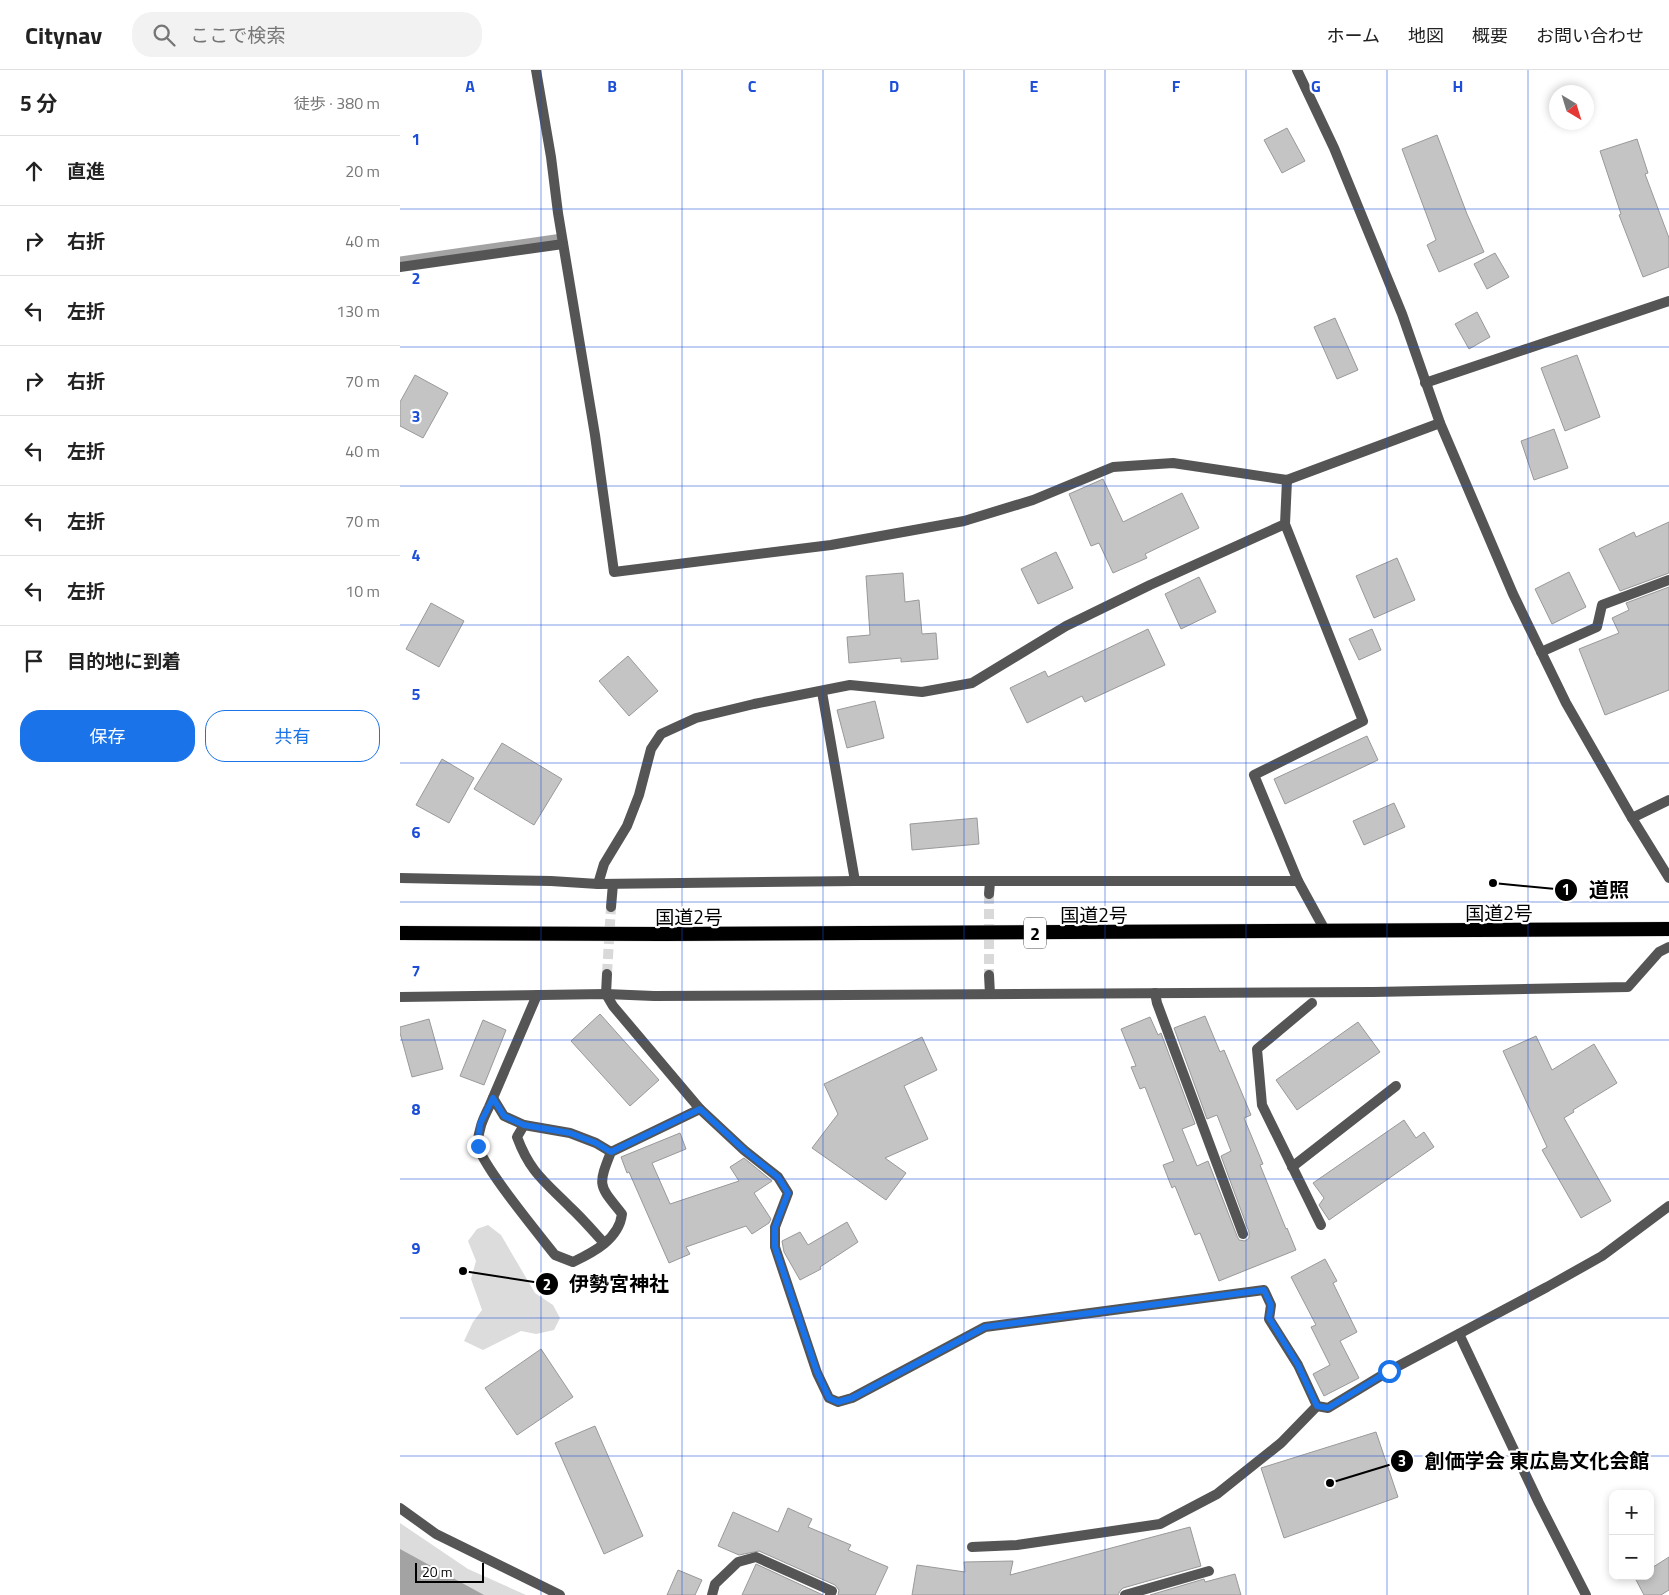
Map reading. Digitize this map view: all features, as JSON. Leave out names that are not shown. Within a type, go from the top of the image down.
[{"type":"highway","name":"国道2号","points":[[400,933],[1326,932],[1669,929]]},
{"type":"street","points":[[536,70],[595,435],[614,572],[831,545],[964,521],[1033,500],[1113,467],[1173,463],[1287,480],[1440,423]]},
{"type":"street","points":[[1297,70],[1334,148],[1402,314],[1440,423],[1512,594],[1566,703],[1669,878]]},
{"type":"street","points":[[400,267],[563,244]]},
{"type":"street","points":[[1425,383],[1669,300]]},
{"type":"street","points":[[1287,480],[1285,524],[1363,721],[1254,775],[1298,881],[1326,932]]},
{"type":"street","points":[[598,884],[604,864],[627,826],[639,795],[651,749],[661,734],[696,718],[754,704],[850,685],[922,692],[972,683],[1075,622],[1150,585],[1285,524]]},
{"type":"street","points":[[1541,652],[1597,626],[1602,606],[1669,580]]},
{"type":"street","points":[[822,692],[855,881]]},
{"type":"street","points":[[1632,818],[1669,800]]},
{"type":"street","points":[[400,878],[551,881],[598,884],[855,881],[1298,881]]},
{"type":"street","points":[[989,894],[990,882]]},
{"type":"street","points":[[611,907],[613,884]]},
{"type":"street","points":[[400,996],[1373,992],[1628,987],[1659,952],[1669,947]]},
{"type":"street","points":[[607,974],[606,994],[613,1006],[700,1109],[744,1150],[778,1177],[788,1193],[775,1227],[775,1247],[817,1372],[829,1398],[838,1402],[852,1398],[985,1327],[1264,1290],[1271,1305],[1269,1318],[1298,1365],[1317,1406]]},
{"type":"street","points":[[990,975],[990,994]]},
{"type":"street","points":[[1155,993],[1243,1234]]},
{"type":"street","points":[[536,995],[493,1098],[480,1124],[478,1146],[486,1164],[555,1255],[573,1262],[591,1254],[613,1236],[621,1222],[622,1214],[606,1194],[601,1178],[611,1152],[700,1109]]},
{"type":"street","points":[[1312,1003],[1257,1049],[1262,1104],[1321,1225]]},
{"type":"street","points":[[1292,1167],[1396,1086]]},
{"type":"street","points":[[493,1098],[504,1116],[524,1125],[570,1133],[596,1143],[611,1152]]},
{"type":"street","points":[[524,1125],[517,1137],[525,1157],[542,1181],[604,1243]]},
{"type":"street","points":[[1317,1406],[1328,1408],[1389,1371],[1602,1256],[1669,1206]]},
{"type":"street","points":[[1459,1334],[1539,1503],[1586,1595]]},
{"type":"street","points":[[972,1547],[1017,1545],[1160,1524],[1217,1494],[1281,1443],[1317,1406]]},
{"type":"street","points":[[400,1508],[436,1534],[560,1595]]},
{"type":"street","points":[[712,1595],[715,1584],[738,1562],[756,1557],[832,1591],[830,1595]]},
{"type":"street","points":[[1125,1595],[1209,1571]]},
{"type":"shaded area","points":[[488,1225],[501,1235],[535,1293],[553,1305],[560,1318],[554,1330],[536,1334],[521,1331],[483,1350],[464,1341],[473,1322],[482,1310],[471,1279],[476,1261],[468,1241],[477,1229]]},
{"type":"shaded area","points":[[400,1523],[468,1569],[526,1595],[400,1595]]},
{"type":"shaded area","points":[[400,1549],[484,1595],[400,1595]]},
{"type":"building","points":[[1287,128],[1305,161],[1282,173],[1264,140]]},
{"type":"building","points":[[1437,135],[1467,214],[1484,252],[1439,272],[1427,245],[1436,240],[1402,149]]},
{"type":"building","points":[[1637,139],[1648,173],[1645,174],[1669,238],[1669,267],[1643,277],[1619,215],[1621,214],[1600,151]]},
{"type":"building","points":[[1495,253],[1509,277],[1487,289],[1474,264]]},
{"type":"building","points":[[1477,312],[1490,337],[1469,349],[1455,324]]},
{"type":"building","points":[[1335,318],[1358,370],[1337,379],[1314,327]]},
{"type":"building","points":[[1577,355],[1600,417],[1565,431],[1541,368]]},
{"type":"building","points":[[415,375],[448,393],[423,438],[400,426],[400,402]]},
{"type":"building","points":[[1554,429],[1568,468],[1534,480],[1521,441]]},
{"type":"building","points":[[1103,479],[1123,522],[1182,493],[1199,528],[1145,554],[1147,558],[1113,573],[1099,543],[1091,546],[1069,494]]},
{"type":"building","points":[[1669,522],[1669,573],[1620,591],[1599,549],[1634,532],[1636,537]]},
{"type":"building","points":[[1056,552],[1073,588],[1038,604],[1021,569]]},
{"type":"building","points":[[1397,558],[1415,600],[1374,618],[1356,576]]},
{"type":"building","points":[[1569,572],[1586,607],[1552,624],[1535,589]]},
{"type":"building","points":[[903,573],[905,602],[919,600],[922,634],[936,633],[938,659],[901,662],[901,658],[849,663],[847,637],[870,635],[866,576]]},
{"type":"building","points":[[1199,577],[1216,612],[1181,629],[1165,594]]},
{"type":"building","points":[[1669,587],[1669,690],[1605,715],[1579,649],[1619,633],[1612,618],[1629,610],[1626,603]]},
{"type":"building","points":[[431,603],[464,621],[439,667],[406,649]]},
{"type":"building","points":[[1148,629],[1165,665],[1085,702],[1082,696],[1027,723],[1010,688],[1045,671],[1048,677]]},
{"type":"building","points":[[1372,629],[1381,650],[1359,660],[1349,639]]},
{"type":"building","points":[[628,656],[658,691],[629,716],[599,681]]},
{"type":"building","points":[[875,701],[884,738],[847,748],[837,710]]},
{"type":"building","points":[[1367,736],[1378,760],[1285,804],[1274,779]]},
{"type":"building","points":[[502,743],[562,779],[534,825],[474,789]]},
{"type":"building","points":[[442,759],[474,778],[449,823],[416,805]]},
{"type":"building","points":[[1394,803],[1405,827],[1364,845],[1353,821]]},
{"type":"building","points":[[977,818],[979,844],[912,850],[910,824]]},
{"type":"building","points":[[600,1014],[659,1080],[630,1106],[571,1041]]},
{"type":"building","points":[[1205,1016],[1220,1052],[1224,1050],[1251,1115],[1244,1118],[1263,1164],[1260,1165],[1296,1250],[1219,1281],[1200,1233],[1195,1235],[1175,1186],[1172,1188],[1163,1165],[1174,1161],[1145,1087],[1140,1089],[1131,1067],[1136,1066],[1121,1029],[1150,1017],[1158,1035],[1161,1033],[1195,1124],[1182,1129],[1197,1166],[1208,1161],[1237,1236],[1239,1240],[1245,1241],[1249,1238],[1249,1232],[1221,1156],[1231,1151],[1217,1115],[1207,1119],[1174,1028]]},
{"type":"building","points":[[429,1019],[443,1069],[412,1077],[400,1027]]},
{"type":"building","points":[[483,1020],[506,1030],[484,1085],[460,1076]]},
{"type":"building","points":[[1358,1022],[1380,1052],[1297,1110],[1276,1080]]},
{"type":"building","points":[[1536,1036],[1552,1070],[1594,1044],[1617,1083],[1573,1110],[1574,1112],[1564,1118],[1611,1201],[1581,1218],[1542,1150],[1547,1147],[1503,1051]]},
{"type":"building","points":[[922,1037],[937,1070],[904,1086],[928,1139],[885,1158],[906,1173],[886,1200],[812,1148],[838,1114],[824,1084]]},
{"type":"building","points":[[1404,1120],[1416,1138],[1424,1132],[1434,1147],[1329,1220],[1319,1205],[1324,1198],[1313,1183]]},
{"type":"building","points":[[680,1133],[686,1149],[652,1163],[670,1204],[739,1181],[730,1167],[744,1158],[772,1181],[754,1193],[771,1219],[769,1223],[752,1234],[746,1226],[686,1247],[690,1254],[669,1263],[621,1157]]},
{"type":"building","points":[[847,1222],[858,1242],[820,1267],[821,1269],[800,1280],[784,1252],[782,1241],[800,1232],[808,1245]]},
{"type":"building","points":[[1325,1259],[1337,1281],[1333,1283],[1357,1332],[1340,1341],[1359,1378],[1324,1396],[1313,1374],[1330,1365],[1311,1327],[1316,1325],[1291,1277]]},
{"type":"building","points":[[541,1349],[573,1397],[517,1435],[485,1388]]},
{"type":"building","points":[[595,1426],[643,1536],[604,1554],[555,1443]]},
{"type":"building","points":[[1376,1432],[1398,1497],[1284,1538],[1261,1468]]},
{"type":"building","points":[[788,1508],[812,1519],[808,1527],[851,1545],[848,1550],[888,1567],[875,1595],[838,1595],[839,1590],[835,1585],[759,1551],[739,1555],[718,1546],[733,1512],[778,1532]]},
{"type":"building","points":[[1190,1527],[1201,1566],[1123,1588],[1118,1595],[912,1595],[917,1565],[965,1572],[964,1562],[1013,1561],[1010,1575]]},
{"type":"building","points":[[1669,1557],[1669,1590],[1661,1595],[1644,1595],[1636,1580],[1654,1580],[1654,1566]]},
{"type":"building","points":[[756,1564],[823,1595],[742,1595]]},
{"type":"building","points":[[678,1570],[702,1580],[695,1595],[667,1595]]},
{"type":"building","points":[[1235,1574],[1241,1595],[1150,1595],[1204,1579],[1205,1582]]},
{"type":"waterway","points":[[400,260],[562,237]]},
{"type":"tunnel","points":[[989,894],[989,975]]},
{"type":"tunnel","points":[[607,974],[611,907]]},
{"type":"place","name":"道照","points":[[1493,883]]},
{"type":"place","name":"伊勢宮神社","points":[[463,1271]]},
{"type":"place","name":"創価学会 東広島文化会館","points":[[1330,1483]]},
{"type":"route","points":[[478,1146],[480,1124],[493,1098],[504,1116],[524,1125],[570,1133],[596,1143],[611,1152],[700,1109],[744,1150],[778,1177],[788,1193],[775,1227],[775,1247],[817,1372],[829,1398],[838,1402],[852,1398],[985,1327],[1264,1290],[1271,1305],[1269,1318],[1298,1365],[1317,1406],[1328,1408],[1389,1371]]}]
